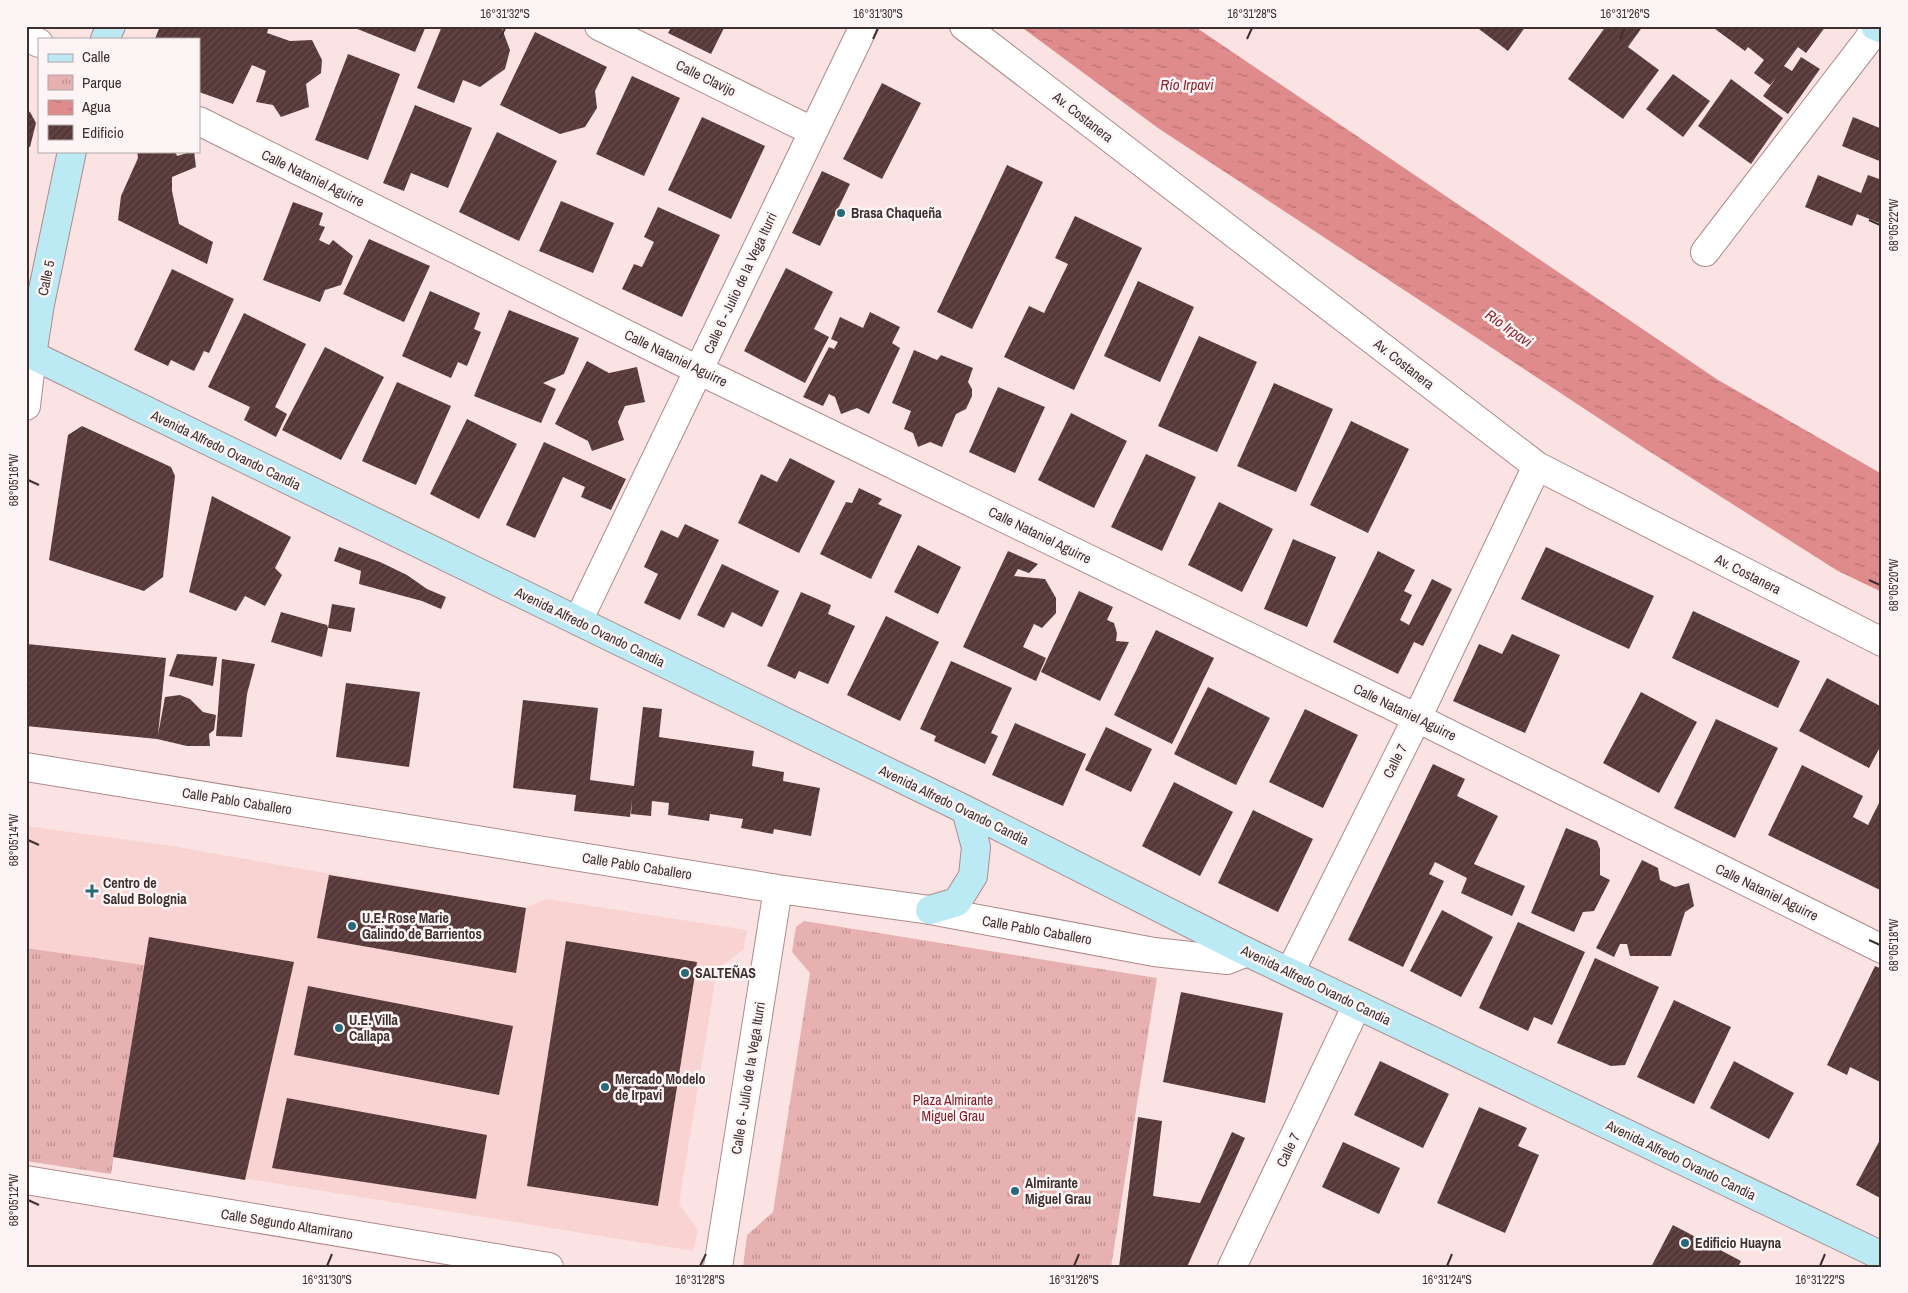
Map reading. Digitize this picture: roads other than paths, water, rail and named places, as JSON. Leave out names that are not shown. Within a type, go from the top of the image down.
[{"type":"main road","points":[[105,38],[111,26]]},
{"type":"main road","points":[[1875,26],[1882,29]]},
{"type":"main road","name":"Calle 5","points":[[28,354],[72,152]]},
{"type":"main road","name":"Avenida Alfredo Ovando Candia","points":[[28,354],[966,810],[1247,952],[1882,1256]]},
{"type":"main road","points":[[930,910],[957,902],[973,876],[976,847],[966,810]]},
{"type":"street","name":"Calle Clavijo","points":[[599,26],[812,131]]},
{"type":"street","name":"Calle 6 - Julio de la Vega Iturri","points":[[578,621],[864,26]]},
{"type":"street","name":"Av. Costanera","points":[[964,26],[1537,466],[1882,642]]},
{"type":"street","points":[[1705,252],[1868,40],[1875,26]]},
{"type":"street","points":[[26,36],[38,42]]},
{"type":"street","name":"Calle Nataniel Aguirre","points":[[200,121],[698,370],[1417,718],[1882,949]]},
{"type":"street","name":"Calle 5","points":[[26,406],[28,354]]},
{"type":"street","name":"Calle 7","points":[[1290,972],[1417,718],[1537,466]]},
{"type":"street","name":"Calle Pablo Caballero","points":[[26,767],[778,889],[930,910],[1198,958],[1227,960],[1247,952]]},
{"type":"street","name":"Calle 6 - Julio de la Vega Iturri","points":[[718,1267],[778,889]]},
{"type":"street","name":"Calle 7","points":[[1232,1267],[1357,1005]]},
{"type":"street","name":"Calle Segundo Altamirano","points":[[26,1180],[548,1267]]},
{"type":"water","name":"Río Irpavi","points":[[1020,26],[1194,26],[1718,380],[1882,474],[1882,592],[1838,571],[1644,448],[1158,128]]},
{"type":"place","name":"Brasa Chaqueña","points":[[841,213]]},
{"type":"place","name":"Centro de Salud Bolognia","points":[[92,891]]},
{"type":"place","name":"U.E. Rose Marie Galindo de Barrientos","points":[[352,926]]},
{"type":"place","name":"SALTEÑAS","points":[[685,973]]},
{"type":"place","name":"U.E. Villa Callapa","points":[[339,1028]]},
{"type":"place","name":"Mercado Modelo de Irpavi","points":[[605,1087]]},
{"type":"place","name":"Almirante Miguel Grau","points":[[1015,1191]]},
{"type":"place","name":"Edificio Huayna","points":[[1685,1243]]},
{"type":"park label","name":"Plaza Almirante Miguel Grau","points":[[953,1108]]}]
